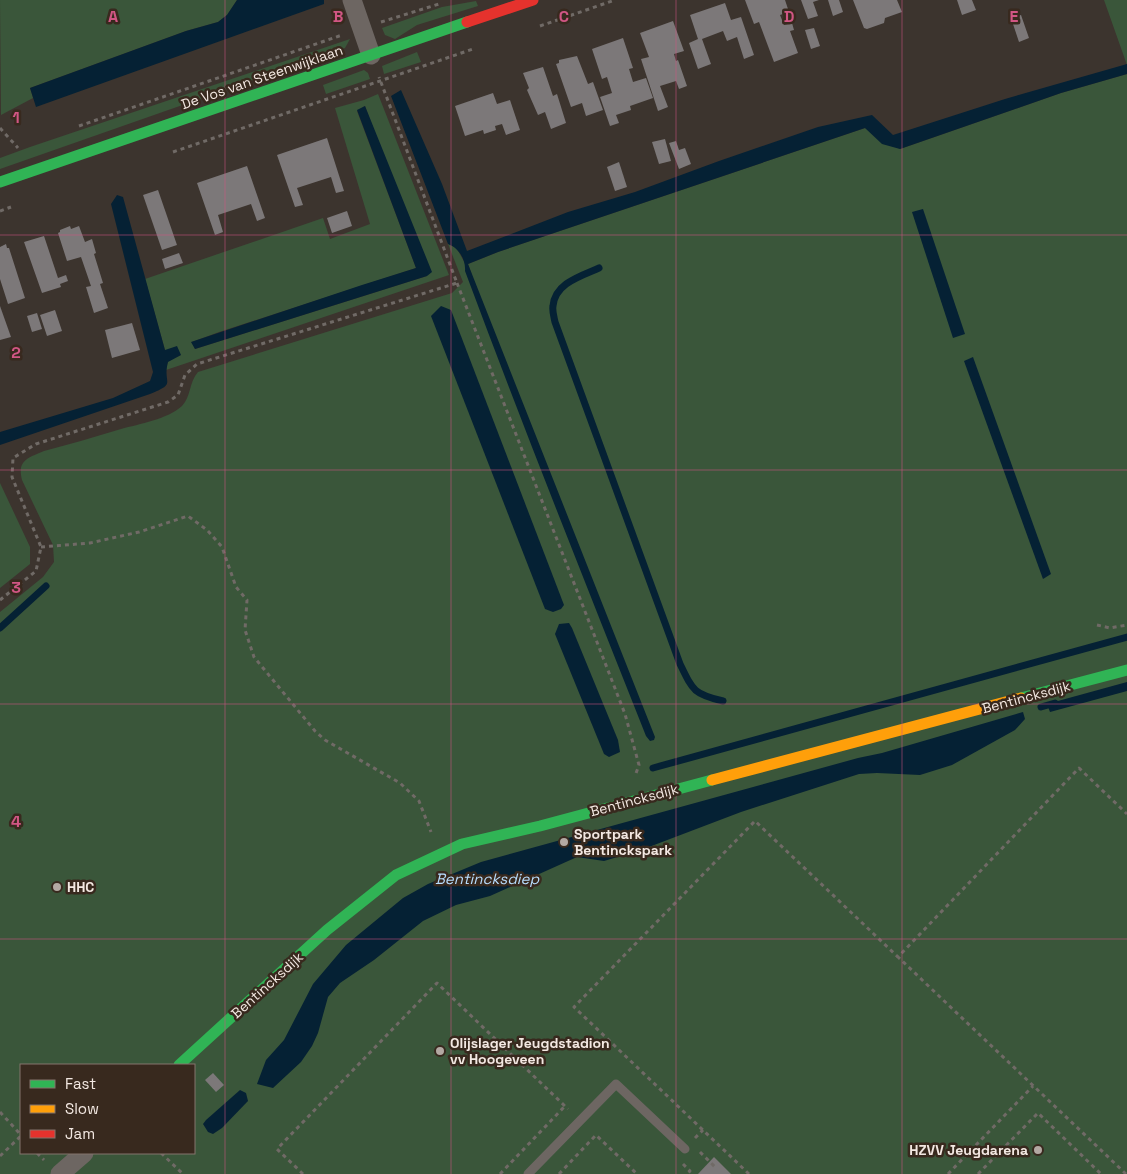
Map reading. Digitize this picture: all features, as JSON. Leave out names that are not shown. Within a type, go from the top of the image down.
[{"type":"street","points":[[352,0],[371,55]]},
{"type":"street","name":"De Vos van Steenwijklaan","points":[[0,182],[533,0]]},
{"type":"street","name":"Bentincksdijk","points":[[180,1064],[327,930],[396,875],[462,844],[1127,670]]},
{"type":"street","points":[[60,1174],[83,1154]]},
{"type":"lane","points":[[528,1174],[616,1084],[685,1149]]},
{"type":"path","name":"De Vos van Steenwijklaan","points":[[74,128],[361,28],[440,4]]},
{"type":"path","points":[[371,55],[456,283],[625,714],[639,765],[631,788],[634,800]]},
{"type":"path","points":[[0,128],[18,148],[27,144]]},
{"type":"path","points":[[0,600],[36,571],[41,548],[12,476],[13,458],[36,444],[168,402],[178,395],[185,376],[198,364],[456,283]]},
{"type":"path","points":[[41,548],[90,543],[139,532],[188,516],[208,530],[222,547],[236,587],[247,600],[245,630],[254,657],[315,731],[325,740],[400,783],[419,801],[439,854]]},
{"type":"path","points":[[1097,625],[1110,628],[1127,625]]},
{"type":"path","points":[[898,957],[1079,768],[1127,814]]},
{"type":"path","points":[[749,1174],[574,1007],[755,821],[1126,1174]]},
{"type":"path","points":[[303,1174],[277,1149],[437,983],[565,1106],[500,1174]]},
{"type":"path","points":[[948,1174],[1033,1086]]},
{"type":"path","points":[[0,1112],[20,1134]]},
{"type":"path","points":[[978,1174],[1038,1112],[1101,1174]]},
{"type":"path","points":[[559,1174],[596,1135],[636,1174]]},
{"type":"path","points":[[0,1156],[20,1136]]},
{"type":"path","points":[[696,1149],[715,1167]]},
{"type":"path","points":[[162,1154],[183,1174]]},
{"type":"green space","points":[[0,0],[237,0],[227,15],[218,22],[186,31],[30,88],[33,98],[1,115]]},
{"type":"green space","points":[[1104,0],[1127,0],[1127,65]]},
{"type":"green space","points":[[476,1],[478,6],[417,25],[395,39],[385,35],[382,28],[442,7]]},
{"type":"green space","points":[[350,39],[345,48],[0,169],[0,158]]},
{"type":"green space","points":[[417,52],[421,62],[384,74],[382,66]]},
{"type":"green space","points":[[364,70],[368,73],[370,79],[326,94],[323,85]]},
{"type":"green space","name":"Sportpark Bentinckspark","points":[[1127,74],[1127,1174],[0,1174],[0,612],[43,577],[54,562],[53,545],[22,480],[21,468],[25,461],[44,451],[153,420],[176,411],[185,402],[198,372],[452,293],[463,282],[448,244],[456,247],[466,265],[469,278],[472,275],[468,264],[498,252],[865,128],[900,149],[1061,93]]},
{"type":"green space","points":[[378,94],[449,275],[166,370],[168,361],[181,355],[165,350],[145,279],[323,218],[330,239],[370,224],[335,108]],"holes":[[[365,106],[427,276],[195,349],[192,342],[416,268],[357,111]]]},
{"type":"green space","points":[[0,483],[30,547],[30,564],[0,588]]},
{"type":"water","points":[[237,0],[324,0],[324,4],[36,107],[30,88],[186,31],[218,22],[227,15]]},
{"type":"water","points":[[1127,64],[1127,74],[1061,93],[900,149],[882,144],[865,128],[498,252],[468,264],[655,737],[654,740],[650,741],[646,736],[532,446],[465,271],[463,259],[455,248],[448,244],[391,96],[401,90],[442,184],[467,251],[568,212],[635,192],[818,127],[872,115],[893,135],[1005,99]]},
{"type":"water","points":[[365,106],[432,272],[427,276],[195,349],[191,342],[416,268],[357,110]]},
{"type":"water","points":[[117,195],[123,197],[165,350],[177,346],[181,355],[168,362],[167,382],[159,390],[0,445],[0,432],[113,398],[150,381],[153,372],[111,204]]},
{"type":"water","points":[[923,209],[965,334],[953,338],[912,212]]},
{"type":"water","points":[[441,306],[451,310],[564,605],[561,609],[553,612],[545,609],[431,316]]},
{"type":"water","points":[[973,357],[1051,574],[1043,579],[964,361]]},
{"type":"water","points":[[569,623],[618,740],[620,752],[609,757],[604,754],[555,634],[559,624]]},
{"type":"water","points":[[1127,682],[1127,691],[1050,712],[1047,704]]},
{"type":"water","name":"Bentincksdiep","points":[[1023,712],[1025,719],[1015,730],[952,765],[920,775],[859,774],[741,812],[641,850],[604,861],[577,857],[490,896],[456,905],[423,921],[374,960],[340,983],[328,997],[318,1033],[301,1062],[273,1088],[257,1084],[266,1060],[284,1040],[313,984],[346,945],[403,898],[428,884],[481,862],[882,753]]},
{"type":"water","points":[[240,1090],[246,1093],[248,1101],[222,1128],[213,1134],[208,1132],[203,1124],[206,1120]]},
{"type":"building","points":[[745,0],[785,0],[789,12],[780,15],[784,25],[792,23],[794,30],[790,31],[798,53],[774,62],[759,22],[754,24]]},
{"type":"building","points":[[801,0],[819,0],[813,2],[818,16],[808,19]]},
{"type":"building","points":[[828,0],[839,0],[843,12],[833,16]]},
{"type":"building","points":[[853,0],[897,0],[902,12],[885,18],[884,23],[867,29],[864,28]]},
{"type":"building","points":[[957,0],[972,0],[976,10],[962,15]]},
{"type":"building","points":[[725,3],[731,20],[741,17],[754,55],[744,59],[737,37],[727,41],[723,31],[702,39],[711,64],[698,69],[689,43],[698,39],[690,15]]},
{"type":"building","points":[[1021,15],[1029,38],[1019,42],[1011,18]]},
{"type":"building","points":[[673,21],[684,51],[674,54],[687,86],[679,89],[676,81],[660,86],[668,107],[658,111],[641,59],[649,57],[640,33]]},
{"type":"building","points":[[814,28],[820,46],[811,49],[805,30]]},
{"type":"building","points":[[623,38],[633,68],[629,69],[633,82],[646,78],[653,98],[630,106],[631,110],[616,115],[619,123],[610,126],[600,97],[612,93],[607,77],[602,79],[592,49]]},
{"type":"building","points":[[577,56],[588,84],[593,82],[603,110],[586,116],[582,103],[571,107],[556,64],[559,63],[559,60]]},
{"type":"building","points":[[543,67],[553,96],[557,94],[566,123],[551,129],[545,112],[538,115],[527,90],[529,88],[523,73]]},
{"type":"building","points":[[493,93],[497,104],[510,100],[520,130],[506,135],[502,124],[495,126],[496,130],[484,134],[483,130],[465,136],[455,106]]},
{"type":"building","points":[[327,138],[344,191],[336,193],[331,177],[297,188],[303,205],[295,207],[277,155]]},
{"type":"building","points":[[665,139],[671,161],[659,164],[652,142]]},
{"type":"building","points":[[676,141],[679,150],[685,148],[691,164],[679,169],[669,143]]},
{"type":"building","points":[[619,162],[627,187],[615,191],[607,167]]},
{"type":"building","points":[[247,166],[265,218],[257,221],[251,204],[218,215],[223,232],[215,235],[197,183]]},
{"type":"building","points":[[158,190],[177,245],[162,250],[143,195]]},
{"type":"building","points":[[347,211],[352,226],[332,233],[327,218]]},
{"type":"building","points":[[70,226],[71,229],[79,226],[85,242],[92,239],[96,253],[94,254],[103,283],[100,284],[108,308],[94,313],[86,287],[91,286],[81,257],[67,261],[58,233],[60,230]]},
{"type":"building","points":[[44,236],[58,278],[66,275],[68,281],[60,284],[61,287],[42,293],[24,242]]},
{"type":"building","points":[[6,244],[7,248],[9,248],[25,298],[8,304],[0,279],[0,247]]},
{"type":"building","points":[[179,253],[183,263],[165,269],[162,259]]},
{"type":"building","points":[[0,306],[11,337],[0,340]]},
{"type":"building","points":[[55,310],[62,331],[47,336],[40,315]]},
{"type":"building","points":[[37,313],[42,329],[32,332],[27,316]]},
{"type":"building","points":[[132,323],[140,350],[112,358],[105,330]]},
{"type":"building","points":[[213,1073],[224,1085],[216,1092],[205,1080]]},
{"type":"building","points":[[714,1157],[731,1174],[698,1174]]},
{"type":"waterway","points":[[599,268],[577,277],[558,291],[553,308],[555,322],[680,664],[688,680],[696,690],[706,696],[723,701]]},
{"type":"waterway","points":[[0,628],[46,586]]},
{"type":"waterway","points":[[653,768],[1127,637]]},
{"type":"waterway","points":[[1041,707],[1055,703]]},
{"type":"traffic: fast","points":[[0,182],[467,22]]},
{"type":"traffic: fast","points":[[1021,698],[1127,670]]},
{"type":"traffic: fast","points":[[180,1064],[327,930],[396,875],[462,844],[540,826],[712,780]]},
{"type":"traffic: slow","points":[[712,780],[1021,698]]},
{"type":"traffic: jam","points":[[467,22],[533,0]]},
{"type":"place","name":"Sportpark Bentinckspark","points":[[564,842]]},
{"type":"place","name":"HHC","points":[[57,887]]},
{"type":"place","name":"Olijslager Jeugdstadion vv Hoogeveen","points":[[440,1051]]},
{"type":"place","name":"HZVV Jeugdarena","points":[[1038,1150]]}]
